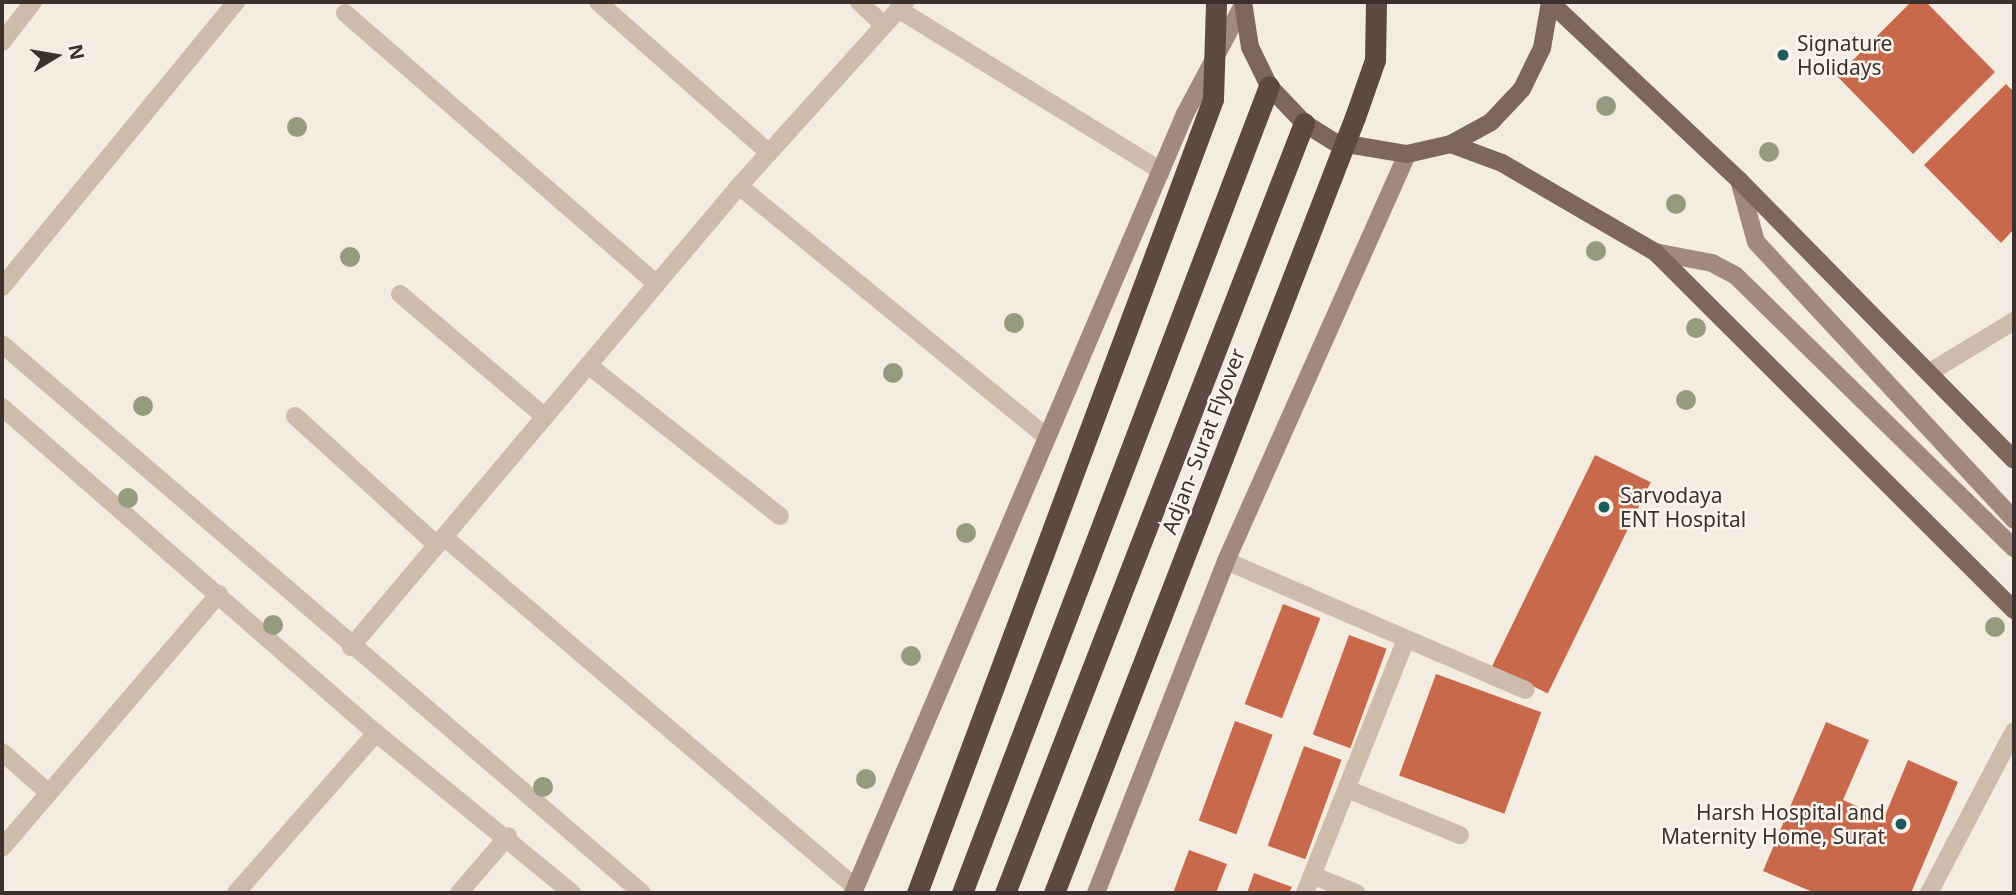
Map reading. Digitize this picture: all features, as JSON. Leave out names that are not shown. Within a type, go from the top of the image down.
[{"type":"highway","points":[[917,893],[1213,99],[1216,2]]},
{"type":"highway","name":"Adjan- Surat Flyover","points":[[1054,893],[1355,117],[1375,60],[1377,2]]},
{"type":"highway","points":[[962,893],[1269,86]]},
{"type":"highway","points":[[1005,893],[1304,123]]},
{"type":"main road","points":[[1243,4],[1250,47],[1269,86],[1304,123],[1359,149],[1407,154],[1451,145],[1491,122],[1522,89],[1542,48],[1550,2]]},
{"type":"main road","points":[[1550,2],[1738,180],[2014,460]]},
{"type":"main road","points":[[1451,145],[1502,163],[1655,252],[2014,610]]},
{"type":"street","points":[[2,42],[33,2]]},
{"type":"street","points":[[2,287],[236,2]]},
{"type":"street","points":[[598,2],[769,153]]},
{"type":"street","points":[[859,2],[884,25]]},
{"type":"street","points":[[295,416],[851,891],[1161,171],[1243,4]]},
{"type":"street","points":[[351,647],[739,186],[901,6],[1161,171]]},
{"type":"street","points":[[345,13],[657,284]]},
{"type":"street","points":[[1096,893],[1226,562],[1407,154]]},
{"type":"street","points":[[1738,180],[1756,242],[2014,520]]},
{"type":"street","points":[[739,186],[1047,437]]},
{"type":"street","points":[[1655,252],[1713,262],[1735,275],[2014,548]]},
{"type":"street","points":[[400,294],[545,417]]},
{"type":"street","points":[[1930,372],[2014,320]]},
{"type":"street","points":[[2,344],[351,647],[642,893]]},
{"type":"street","points":[[588,365],[780,516]]},
{"type":"street","points":[[2,407],[376,733],[508,836],[572,893]]},
{"type":"street","points":[[1226,562],[1525,690]]},
{"type":"street","points":[[2,848],[219,594]]},
{"type":"street","points":[[1305,893],[1406,639]]},
{"type":"street","points":[[1929,893],[2014,731]]},
{"type":"street","points":[[236,893],[376,733]]},
{"type":"street","points":[[2,752],[48,793]]},
{"type":"street","points":[[1347,789],[1460,835]]},
{"type":"street","points":[[459,893],[508,836]]},
{"type":"street","points":[[1312,875],[1356,893]]},
{"type":"building","points":[[1911,2],[1926,2],[1995,72],[1913,154],[1837,76]]},
{"type":"building","points":[[2006,84],[2014,92],[2014,229],[2001,243],[1924,165]]},
{"type":"building","points":[[1595,455],[1651,482],[1548,693],[1492,666]]},
{"type":"building","points":[[1283,604],[1320,618],[1282,718],[1245,704]]},
{"type":"building","points":[[1349,635],[1387,649],[1350,748],[1313,735]]},
{"type":"building","points":[[1436,674],[1541,712],[1504,814],[1399,775]]},
{"type":"building","points":[[1235,721],[1273,735],[1236,834],[1199,821]]},
{"type":"building","points":[[1826,722],[1869,740],[1843,800],[1884,818],[1908,760],[1958,782],[1911,893],[1815,893],[1763,871]]},
{"type":"building","points":[[1304,746],[1342,760],[1305,859],[1268,846]]},
{"type":"building","points":[[1189,850],[1227,864],[1216,893],[1173,893]]},
{"type":"building","points":[[1254,873],[1292,887],[1289,893],[1247,893]]},
{"type":"place","name":"Signature Holidays","points":[[1783,55]]},
{"type":"place","name":"Sarvodaya ENT Hospital","points":[[1604,507]]},
{"type":"place","name":"Harsh Hospital and Maternity Home, Surat","points":[[1901,824]]}]
